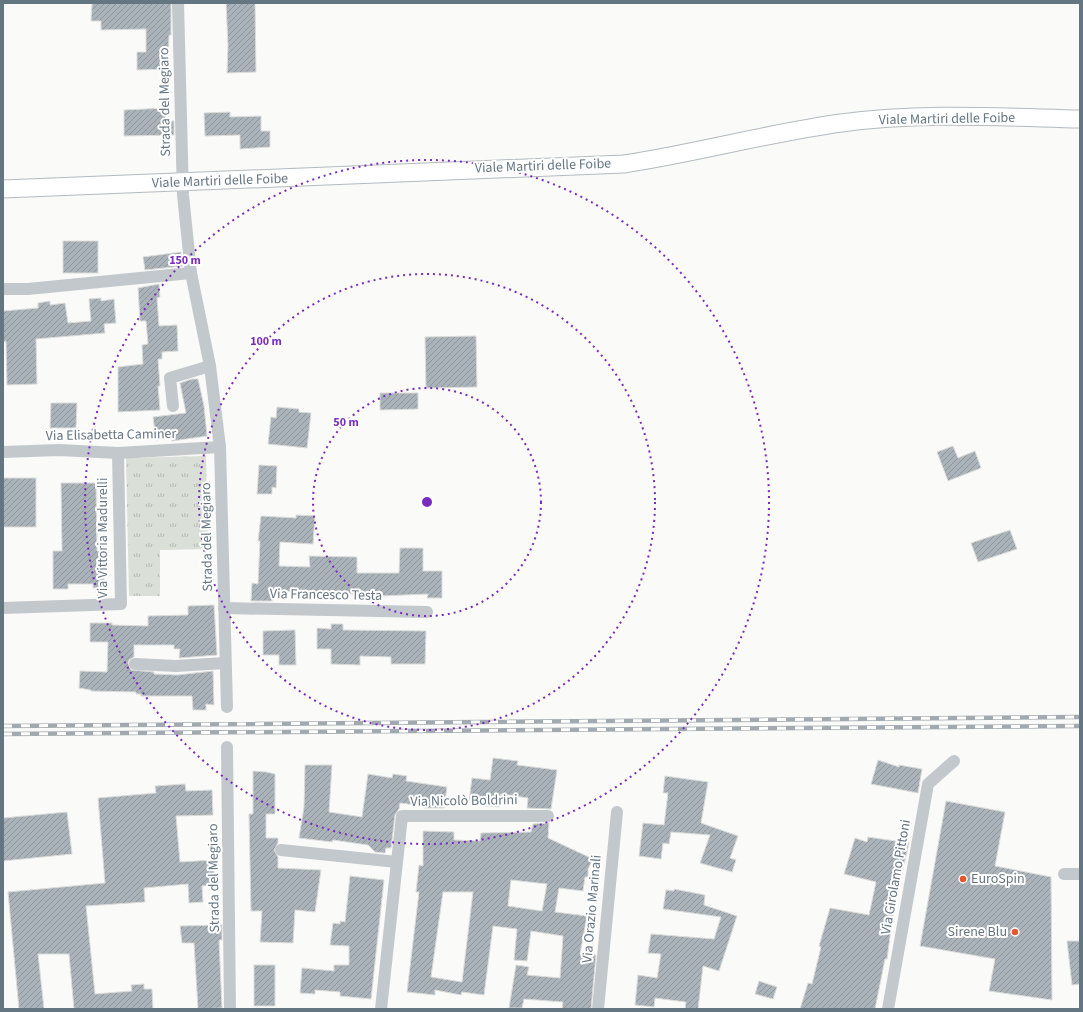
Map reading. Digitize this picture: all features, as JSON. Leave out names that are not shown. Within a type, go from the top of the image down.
[{"type":"street","name":"Strada del Megiaro","points":[[178,3],[182,182],[191,272],[210,366],[220,447],[224,663],[227,707]]},
{"type":"street","name":"Viale Martiri delle Foibe","points":[[3,188],[624,164],[676,156],[754,139],[841,123],[907,117],[968,116],[1080,120]]},
{"type":"street","points":[[3,290],[28,289],[191,272]]},
{"type":"street","points":[[173,406],[170,378],[210,366]]},
{"type":"street","name":"Via Elisabetta Caminer","points":[[3,452],[59,450],[118,453],[220,447]]},
{"type":"street","name":"Via Vittoria Madurelli","points":[[3,608],[121,604],[118,453]]},
{"type":"street","name":"Via Francesco Testa","points":[[224,608],[427,612]]},
{"type":"street","points":[[135,664],[176,666],[224,663]]},
{"type":"street","name":"Strada del Megiaro","points":[[227,747],[230,1009]]},
{"type":"street","name":"Via Girolamo Pittoni","points":[[888,1009],[928,784],[954,761]]},
{"type":"street","name":"Via Orazio Marinali","points":[[598,1009],[617,812]]},
{"type":"street","name":"Via Nicolò Boldrini","points":[[381,1009],[402,816],[548,816]]},
{"type":"street","points":[[281,850],[397,862]]},
{"type":"street","points":[[1064,874],[1080,874]]},
{"type":"green space","points":[[206,456],[208,549],[160,550],[160,596],[129,596],[126,458]]},
{"type":"building","points":[[171,3],[171,35],[169,35],[168,69],[137,70],[137,52],[146,52],[146,29],[101,30],[101,21],[91,21],[92,4]]},
{"type":"building","points":[[226,3],[255,3],[256,72],[227,73],[228,46]]},
{"type":"building","points":[[166,108],[167,121],[174,121],[174,135],[124,136],[124,110]]},
{"type":"building","points":[[230,112],[230,117],[261,116],[261,131],[270,131],[270,147],[240,149],[240,135],[205,136],[204,113]]},
{"type":"building","points":[[63,241],[98,241],[98,273],[63,273]]},
{"type":"building","points":[[181,252],[183,266],[145,270],[143,257]]},
{"type":"building","points":[[159,284],[160,297],[157,298],[159,326],[177,325],[178,351],[162,352],[162,359],[158,359],[160,410],[118,412],[118,367],[143,364],[142,345],[148,344],[146,321],[140,321],[138,288]]},
{"type":"building","points":[[101,298],[101,301],[114,299],[116,323],[104,324],[105,333],[36,339],[37,384],[7,385],[6,341],[3,342],[3,311],[38,308],[38,303],[50,301],[50,305],[65,303],[68,323],[91,321],[89,299]]},
{"type":"building","points":[[476,336],[477,387],[426,388],[425,337]]},
{"type":"building","points":[[192,379],[198,379],[204,406],[207,436],[172,441],[171,438],[156,440],[153,417],[186,413],[180,383]]},
{"type":"building","points":[[380,393],[418,393],[418,409],[380,410]]},
{"type":"building","points":[[51,403],[77,403],[76,428],[50,428]]},
{"type":"building","points":[[277,407],[299,409],[299,412],[311,413],[307,448],[268,444],[271,417],[276,418]]},
{"type":"building","points":[[953,446],[958,458],[975,451],[981,468],[948,481],[937,452]]},
{"type":"building","points":[[259,465],[277,466],[276,488],[272,487],[272,494],[257,494]]},
{"type":"building","points":[[3,478],[36,478],[36,527],[3,527]]},
{"type":"building","points":[[61,483],[96,483],[97,551],[104,551],[104,588],[93,588],[93,584],[68,584],[68,589],[53,589],[53,551],[62,551]]},
{"type":"building","points":[[296,515],[315,516],[313,544],[280,542],[279,566],[310,567],[309,556],[357,557],[357,573],[399,573],[400,548],[423,548],[423,571],[442,571],[442,598],[427,598],[428,594],[357,597],[357,594],[273,591],[272,601],[251,601],[252,583],[258,584],[260,541],[258,541],[261,516],[296,518]]},
{"type":"building","points":[[1010,530],[1017,549],[978,562],[971,543]]},
{"type":"building","points":[[214,605],[217,655],[179,658],[180,649],[174,649],[174,645],[134,645],[134,657],[129,660],[128,663],[131,670],[154,672],[154,674],[177,675],[213,671],[214,705],[206,704],[206,710],[193,710],[192,696],[141,696],[141,694],[136,694],[136,692],[91,691],[79,688],[80,671],[107,672],[108,642],[90,642],[90,623],[148,626],[148,616],[188,615],[188,606]]},
{"type":"building","points":[[331,624],[343,624],[343,630],[426,631],[425,664],[391,664],[391,657],[360,656],[360,665],[331,664],[331,649],[317,649],[317,628],[331,629]]},
{"type":"building","points":[[295,630],[296,665],[279,665],[279,655],[263,655],[263,631]]},
{"type":"building","points":[[493,758],[518,761],[517,765],[557,770],[551,809],[527,808],[528,798],[501,794],[499,807],[486,806],[486,803],[469,801],[472,778],[490,780]]},
{"type":"building","points":[[878,760],[899,767],[899,765],[922,769],[918,793],[871,784]]},
{"type":"building","points":[[305,765],[332,765],[329,812],[362,817],[368,774],[392,778],[393,774],[407,776],[406,781],[447,787],[444,808],[424,808],[424,806],[400,803],[399,809],[395,815],[391,848],[386,848],[385,853],[375,852],[368,845],[333,840],[332,842],[299,838],[304,807]]},
{"type":"building","points":[[253,771],[275,774],[275,814],[266,814],[266,838],[278,838],[278,843],[274,850],[278,857],[278,868],[321,870],[315,912],[295,910],[293,943],[260,942],[262,911],[251,911],[249,814],[253,814]]},
{"type":"building","points":[[665,776],[708,782],[701,823],[738,836],[730,858],[736,860],[732,872],[700,863],[710,835],[671,832],[669,844],[663,843],[661,859],[639,856],[643,823],[664,825],[668,793],[663,793]]},
{"type":"building","points":[[185,784],[186,791],[212,790],[213,815],[176,816],[180,862],[213,860],[215,885],[202,886],[203,902],[189,903],[188,884],[144,888],[145,902],[86,906],[95,994],[132,991],[131,985],[144,984],[144,989],[152,989],[153,1009],[74,1009],[69,954],[38,954],[44,1009],[19,1009],[8,892],[105,883],[98,798],[156,793],[155,786]]},
{"type":"building","points":[[946,801],[1005,812],[995,866],[1051,877],[1052,1000],[989,991],[995,959],[920,946]]},
{"type":"building","points":[[67,812],[72,854],[3,861],[3,818]]},
{"type":"building","points":[[549,823],[548,838],[593,859],[588,869],[588,877],[585,877],[583,891],[559,888],[555,912],[587,916],[580,954],[596,955],[591,1009],[562,1009],[563,1002],[524,999],[522,1008],[509,1008],[516,965],[529,967],[527,975],[560,978],[563,936],[531,931],[527,961],[514,960],[517,929],[493,926],[484,995],[462,992],[461,995],[435,990],[435,995],[407,992],[419,892],[416,892],[419,865],[423,866],[423,831],[454,832],[454,840],[480,841],[481,833],[531,832],[533,824]],"holes":[[[511,880],[547,884],[542,911],[508,906]],[[443,892],[473,892],[462,982],[431,977]]]},
{"type":"building","points":[[868,837],[909,843],[894,907],[887,959],[885,959],[875,1009],[800,1009],[808,983],[812,984],[821,947],[819,946],[830,908],[869,915],[876,882],[844,874],[855,838],[867,842]]},
{"type":"building","points":[[350,876],[384,880],[371,999],[340,996],[340,992],[315,990],[315,994],[300,993],[302,968],[334,971],[334,965],[349,965],[349,946],[330,945],[333,923],[340,924],[340,921],[345,922]]},
{"type":"building","points":[[674,889],[705,895],[704,905],[737,916],[719,971],[703,966],[698,1009],[685,1009],[686,1002],[655,998],[654,1007],[635,1005],[638,975],[657,978],[661,954],[648,953],[651,934],[714,939],[721,917],[663,909],[666,890],[674,891]]},
{"type":"building","points":[[222,925],[222,940],[219,940],[222,1008],[198,1009],[194,943],[182,943],[180,926]]},
{"type":"building","points":[[1067,941],[1080,941],[1080,984],[1072,985]]},
{"type":"building","points":[[254,965],[275,965],[275,1006],[254,1006]]},
{"type":"building","points":[[759,981],[777,987],[773,999],[755,994]]},
{"type":"railway","points":[[3,726],[1080,717]]},
{"type":"railway","points":[[3,734],[1080,726]]},
{"type":"place","name":"EuroSpin","points":[[963,879]]},
{"type":"place","name":"Sirene Blu","points":[[1015,932]]}]
